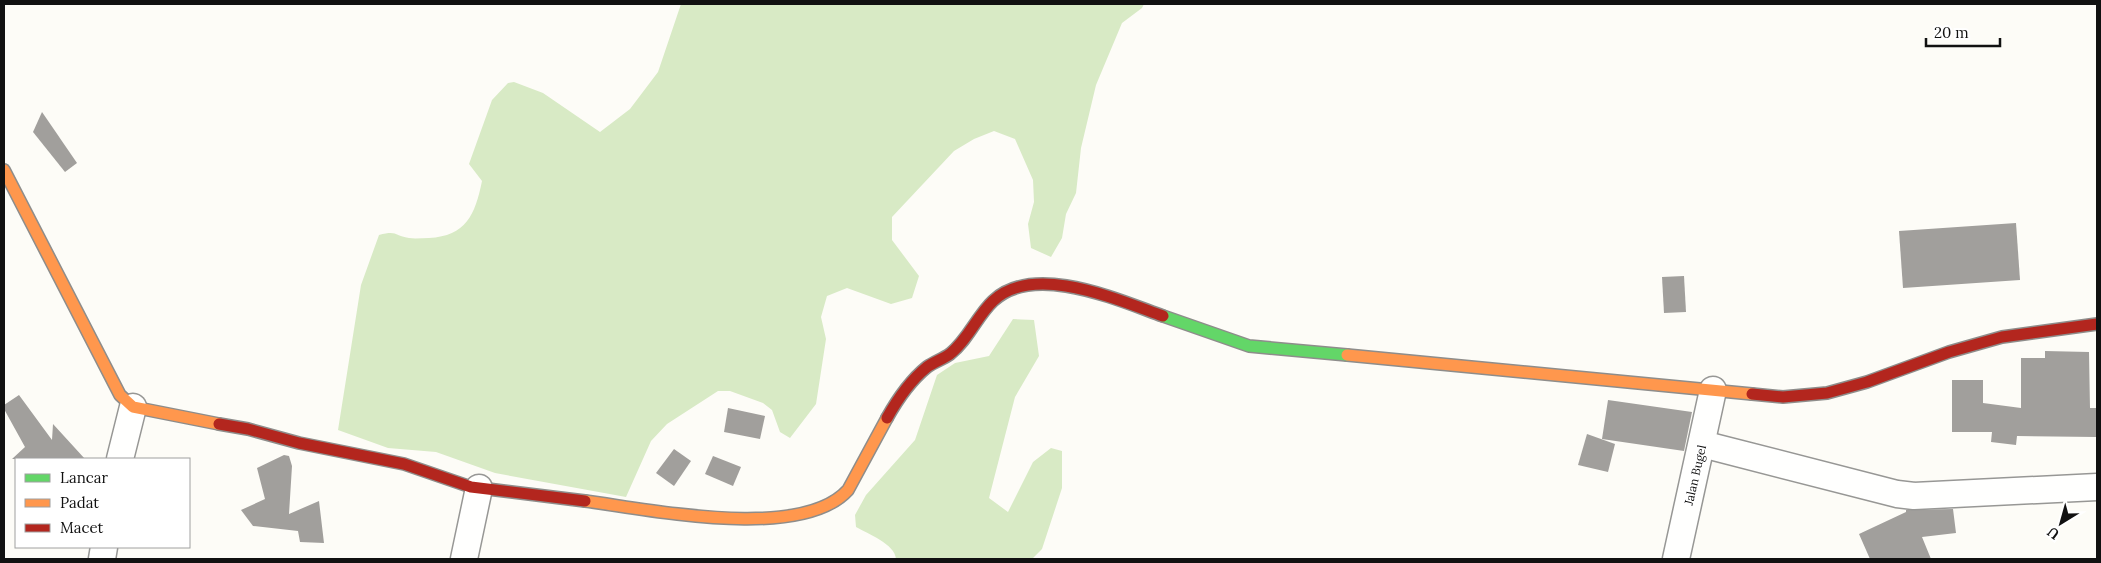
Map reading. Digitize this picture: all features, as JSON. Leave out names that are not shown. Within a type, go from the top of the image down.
[{"type":"street","points":[[4,170],[120,395],[133,406],[153,412],[248,429],[299,443],[404,464],[479,488],[714,519],[777,517],[812,512],[840,498],[848,490],[890,412],[910,384],[927,368],[950,354],[994,302],[1006,292],[1026,285],[1048,284],[1096,292],[1249,346],[1784,397],[1827,393],[1867,382],[1948,352],[2002,337],[2097,324]]},
{"type":"street","name":"Jalan Bugel","points":[[1676,559],[1713,390]]},
{"type":"street","points":[[120,458],[133,406]]},
{"type":"street","points":[[1702,444],[1866,487],[1914,496],[2097,487]]},
{"type":"street","points":[[464,559],[479,488]]},
{"type":"green space","points":[[681,4],[1144,4],[1142,8],[1122,23],[1096,85],[1081,148],[1076,193],[1066,214],[1062,238],[1051,257],[1031,248],[1028,224],[1034,202],[1033,180],[1015,139],[994,131],[974,139],[954,151],[892,217],[892,240],[919,276],[912,298],[891,304],[847,288],[827,296],[821,317],[826,339],[816,404],[790,438],[780,432],[772,410],[763,403],[730,391],[718,391],[667,424],[651,441],[626,497],[495,473],[436,452],[388,448],[338,430],[361,285],[379,235],[393,233],[404,237],[429,238],[452,233],[467,222],[476,204],[482,181],[469,164],[492,100],[508,83],[514,82],[543,93],[600,132],[630,109],[658,72]]},
{"type":"green space","points":[[1013,319],[1034,320],[1039,356],[1015,397],[989,498],[1008,512],[1033,462],[1051,448],[1062,451],[1062,488],[1042,549],[1032,559],[896,559],[886,544],[856,527],[855,515],[866,495],[915,440],[937,375],[955,363],[989,356]]},
{"type":"building","points":[[42,112],[77,163],[65,172],[33,132]]},
{"type":"building","points":[[2016,223],[2020,280],[1903,288],[1899,231]]},
{"type":"building","points":[[1684,276],[1686,312],[1664,313],[1662,277]]},
{"type":"building","points":[[2045,351],[2089,352],[2090,408],[2096,408],[2096,437],[2017,436],[2016,445],[1991,442],[1992,432],[1952,432],[1952,380],[1983,380],[1983,403],[2021,408],[2021,358],[2045,358]]},
{"type":"building","points":[[19,395],[52,440],[53,424],[84,458],[12,459],[25,447],[4,409],[4,405]]},
{"type":"building","points":[[1608,400],[1692,412],[1684,451],[1602,439]]},
{"type":"building","points":[[728,408],[765,416],[760,439],[724,432]]},
{"type":"building","points":[[1587,434],[1615,444],[1608,472],[1578,465]]},
{"type":"building","points":[[674,449],[691,461],[674,486],[656,473]]},
{"type":"building","points":[[284,455],[289,456],[292,466],[289,514],[319,501],[324,543],[300,542],[298,531],[253,526],[241,510],[265,499],[257,468]]},
{"type":"building","points":[[713,456],[741,467],[733,486],[705,474]]},
{"type":"building","points":[[1953,509],[1956,533],[1922,537],[1931,559],[1870,559],[1859,534],[1906,512],[1906,510]]},
{"type":"traffic: fast","points":[[1163,316],[1249,346],[1347,355]]},
{"type":"traffic: slow","points":[[4,170],[120,395],[133,407],[219,424]]},
{"type":"traffic: slow","points":[[1347,355],[1752,394]]},
{"type":"traffic: slow","points":[[585,501],[684,515],[722,518],[761,518],[796,515],[826,506],[848,490],[887,418]]},
{"type":"traffic: jam","points":[[887,418],[915,378],[927,367],[947,356],[956,348],[987,307],[1010,290],[1031,285],[1053,284],[1100,294],[1163,316]]},
{"type":"traffic: jam","points":[[1752,394],[1783,397],[1827,393],[1867,382],[1949,352],[2002,337],[2097,324]]},
{"type":"traffic: jam","points":[[219,424],[248,429],[299,443],[404,464],[471,487],[585,501]]}]
